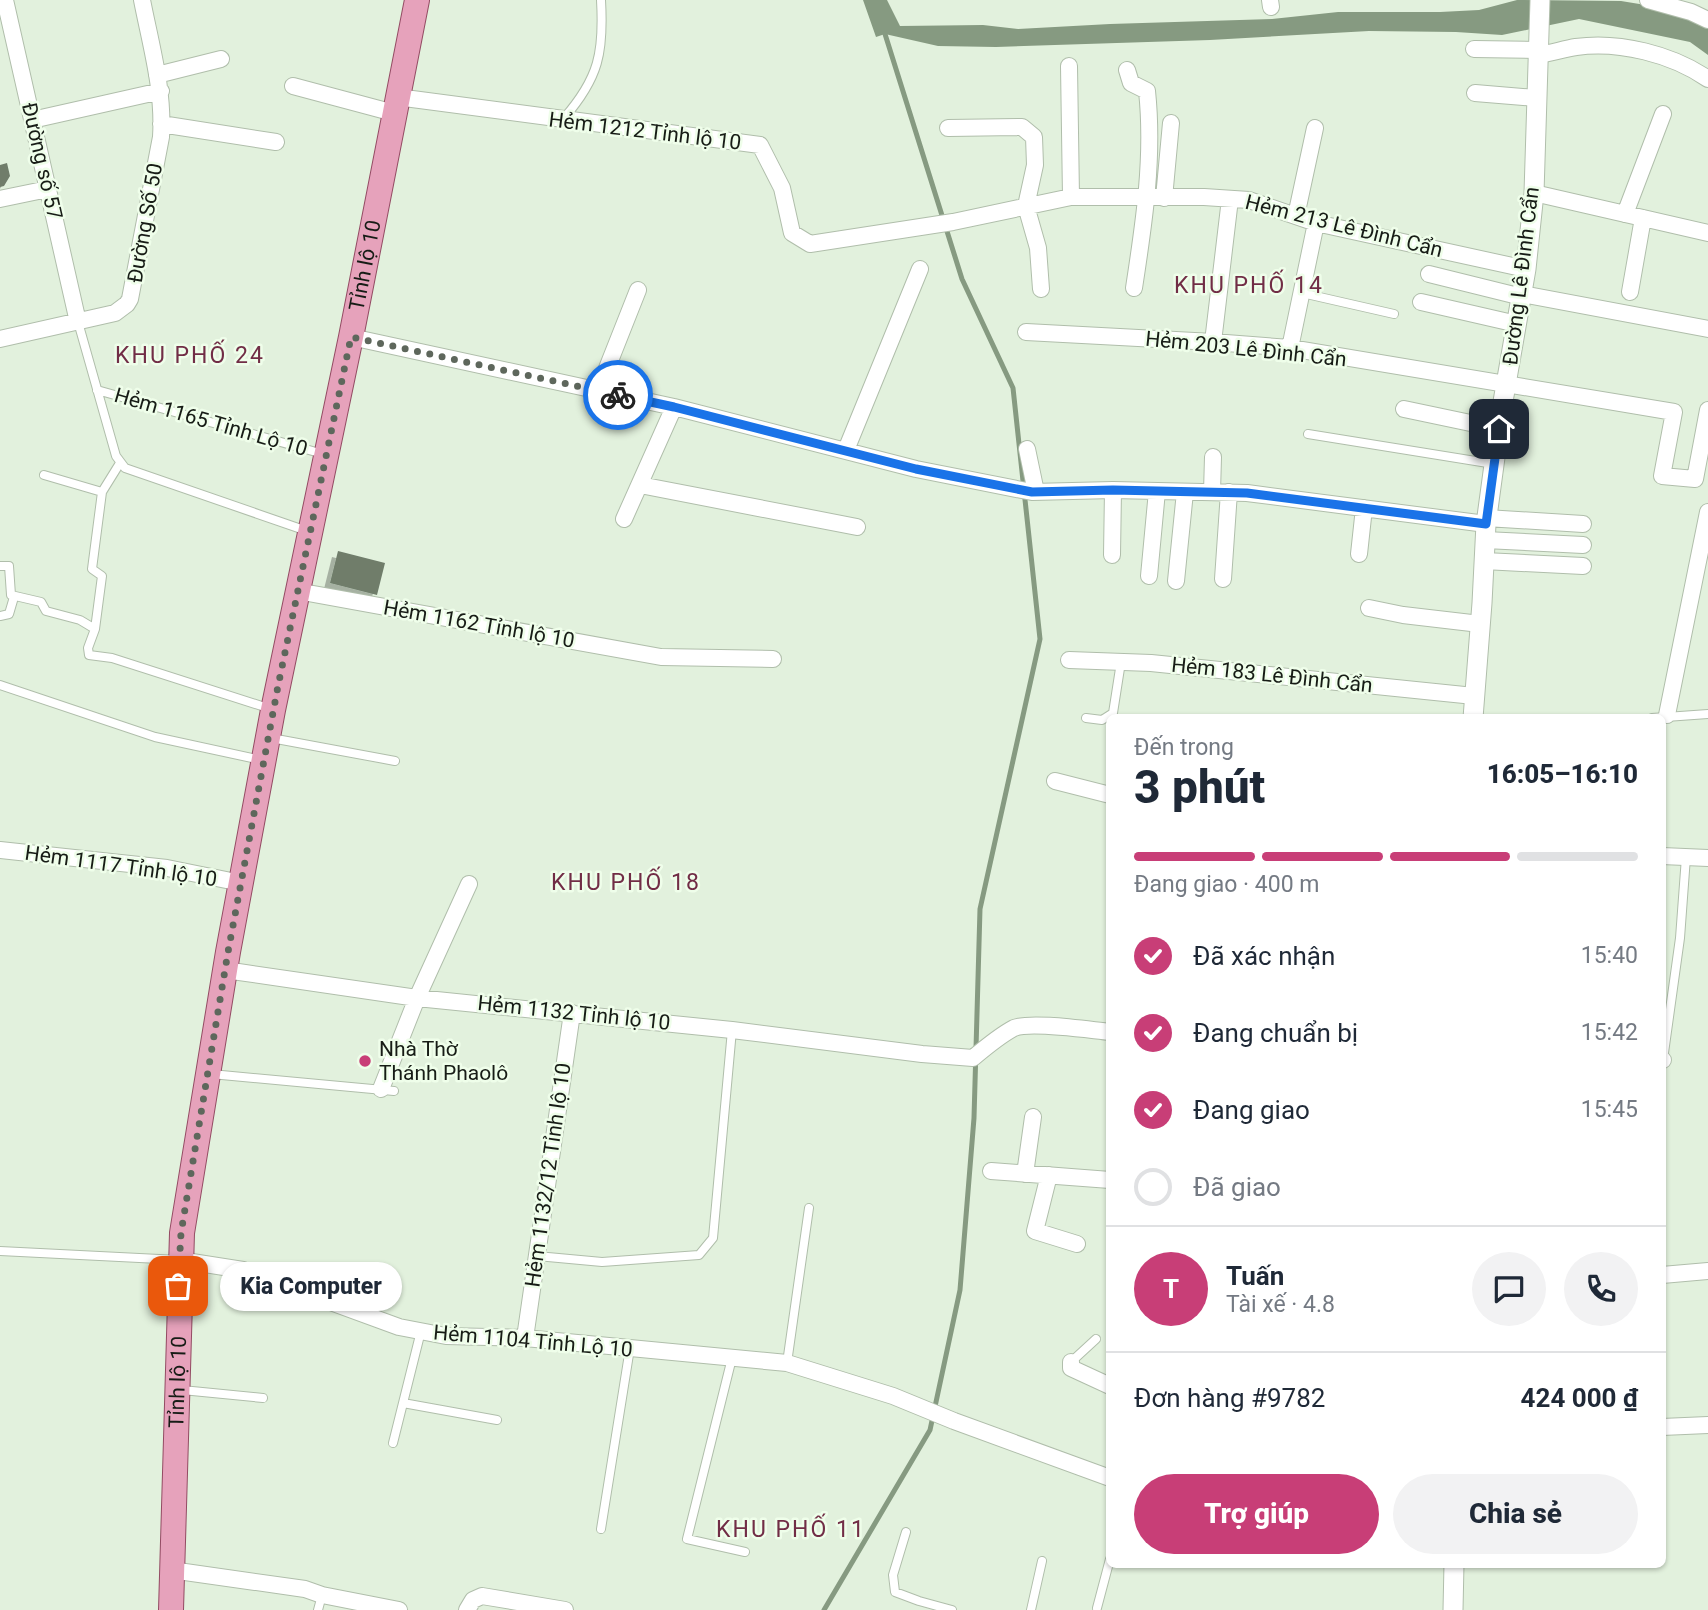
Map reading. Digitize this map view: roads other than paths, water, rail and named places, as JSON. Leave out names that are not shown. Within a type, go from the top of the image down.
[{"type":"main road","name":"Tỉnh lộ 10","points":[[170,1610],[179,1260],[225,970],[273,710],[351,337],[417,0]]},
{"type":"street","name":"Đường số 57","points":[[5,0],[78,322]]},
{"type":"street","name":"Đường Số 50","points":[[0,339],[115,313],[130,299],[161,124],[159,83],[142,0]]},
{"type":"street","name":"Đường Lê Đình Cẩn","points":[[1473,714],[1486,527],[1499,429],[1526,269],[1534,193],[1540,0]]},
{"type":"street","points":[[1648,0],[1692,6],[1708,20]]},
{"type":"street","points":[[1474,48],[1539,50],[1615,46],[1678,63],[1708,79]]},
{"type":"street","points":[[32,120],[159,83],[221,59]]},
{"type":"street","points":[[1069,66],[1071,197]]},
{"type":"street","points":[[1127,70],[1131,83],[1147,90],[1156,198]]},
{"type":"street","name":"Hẻm 1212 Tỉnh lộ 10","points":[[293,86],[396,105],[562,120],[760,145],[782,188],[792,233],[810,244],[953,222]]},
{"type":"street","points":[[1475,93],[1536,98]]},
{"type":"street","points":[[1625,214],[1662,114]]},
{"type":"street","points":[[1134,288],[1171,123]]},
{"type":"street","points":[[161,124],[276,142]]},
{"type":"street","points":[[948,128],[1022,127],[1034,137],[1035,166],[1026,206],[1038,248],[1041,289]]},
{"type":"street","points":[[1296,216],[1315,128]]},
{"type":"street","points":[[0,199],[48,189]]},
{"type":"street","points":[[1534,193],[1708,233]]},
{"type":"street","name":"Hẻm 213 Lê Đình Cẩn","points":[[953,222],[1071,197],[1249,200],[1316,223],[1526,269]]},
{"type":"street","points":[[1213,342],[1230,199]]},
{"type":"street","points":[[1630,292],[1643,218]]},
{"type":"street","points":[[1290,348],[1316,223]]},
{"type":"street","points":[[846,450],[920,269]]},
{"type":"street","points":[[1429,274],[1522,295],[1708,329]]},
{"type":"street","points":[[598,391],[638,290]]},
{"type":"street","points":[[1421,302],[1517,324]]},
{"type":"street","name":"Hẻm 203 Lê Đình Cẩn","points":[[1026,332],[1290,348],[1674,412],[1662,476],[1702,482]]},
{"type":"street","points":[[351,337],[674,407],[916,469],[1034,492],[1229,492],[1364,508],[1583,545]]},
{"type":"street","points":[[624,519],[674,407]]},
{"type":"street","points":[[1404,409],[1499,429]]},
{"type":"street","points":[[1702,482],[1708,410]]},
{"type":"street","points":[[1027,449],[1034,492]]},
{"type":"street","points":[[1212,492],[1213,457]]},
{"type":"street","points":[[640,485],[857,527]]},
{"type":"street","points":[[1112,555],[1113,490]]},
{"type":"street","points":[[1149,576],[1157,491]]},
{"type":"street","points":[[1176,581],[1185,492]]},
{"type":"street","points":[[1223,579],[1229,492]]},
{"type":"street","points":[[1359,554],[1364,508]]},
{"type":"street","points":[[1659,714],[1708,513]]},
{"type":"street","points":[[1486,527],[1583,524]]},
{"type":"street","points":[[1484,561],[1583,566]]},
{"type":"street","name":"Hẻm 1162 Tỉnh lộ 10","points":[[297,591],[661,657],[774,659]]},
{"type":"street","points":[[1369,608],[1480,624]]},
{"type":"street","name":"Hẻm 183 Lê Đình Cẩn","points":[[1069,660],[1151,663],[1474,696]]},
{"type":"street","points":[[1055,781],[1106,794]]},
{"type":"street","name":"Hẻm 1117 Tỉnh lộ 10","points":[[0,850],[167,868],[241,883]]},
{"type":"street","points":[[1666,856],[1708,858]]},
{"type":"street","points":[[388,1090],[417,998],[469,884]]},
{"type":"street","name":"Hẻm 1132 Tỉnh lộ 10","points":[[225,970],[417,998],[973,1058],[996,1039],[1017,1027],[1106,1032]]},
{"type":"street","name":"Hẻm 1132/12 Tỉnh lộ 10","points":[[525,1338],[572,1013]]},
{"type":"street","points":[[1025,1174],[1033,1117]]},
{"type":"street","points":[[991,1171],[1106,1180]]},
{"type":"street","points":[[1049,1175],[1035,1231],[1077,1244]]},
{"type":"street","name":"Hẻm 1104 Tỉnh Lộ 10","points":[[179,1260],[243,1270],[398,1328],[446,1336],[525,1338],[787,1363],[893,1396],[1106,1477]]},
{"type":"street","points":[[1666,1275],[1708,1271]]},
{"type":"street","points":[[1071,1362],[1071,1368],[1106,1383]]},
{"type":"street","points":[[1666,1427],[1708,1425]]},
{"type":"street","points":[[1453,1610],[1454,1568]]},
{"type":"street","points":[[171,1570],[305,1589],[320,1603],[399,1610]]},
{"type":"street","points":[[467,1610],[473,1600],[482,1595],[565,1610]]},
{"type":"lane","points":[[562,120],[583,96],[596,65],[603,35],[601,0]]},
{"type":"lane","points":[[1301,292],[1394,314]]},
{"type":"lane","points":[[78,322],[120,463],[125,468],[309,532]]},
{"type":"lane","name":"Hẻm 1165 Tỉnh Lộ 10","points":[[97,390],[326,455]]},
{"type":"lane","points":[[1308,434],[1494,464]]},
{"type":"lane","points":[[120,463],[102,492],[92,569],[102,576],[89,654],[112,658],[273,710]]},
{"type":"lane","points":[[44,475],[102,492]]},
{"type":"lane","points":[[0,566],[9,566],[10,591],[14,597],[41,602],[46,611],[80,620],[95,629]]},
{"type":"lane","points":[[0,616],[9,614],[14,597]]},
{"type":"lane","points":[[1111,714],[1121,662]]},
{"type":"lane","points":[[0,685],[155,737],[395,761]]},
{"type":"lane","points":[[1666,716],[1708,715]]},
{"type":"lane","points":[[1086,718],[1102,720],[1106,717]]},
{"type":"lane","points":[[1666,1040],[1681,938],[1686,857]]},
{"type":"lane","points":[[537,1256],[602,1262],[699,1255],[713,1238],[732,1030]]},
{"type":"lane","points":[[208,1073],[388,1090]]},
{"type":"lane","points":[[787,1363],[809,1208]]},
{"type":"lane","points":[[0,1251],[179,1260]]},
{"type":"lane","points":[[393,1443],[421,1331]]},
{"type":"lane","points":[[1071,1362],[1096,1339]]},
{"type":"lane","points":[[601,1529],[630,1348]]},
{"type":"lane","points":[[732,1358],[687,1539],[745,1552]]},
{"type":"lane","points":[[176,1390],[263,1398]]},
{"type":"lane","points":[[403,1403],[497,1420]]},
{"type":"lane","points":[[906,1532],[893,1575],[895,1592],[952,1610]]},
{"type":"lane","points":[[1031,1610],[1042,1561]]},
{"type":"lane","points":[[1097,1608],[1108,1568]]},
{"type":"waterway","points":[[824,1610],[930,1430],[960,1290],[974,1118],[980,909],[1040,639],[1013,388],[962,279],[885,34]]},
{"type":"place","name":"Nhà Thờ Thánh Phaolô","points":[[365,1061]]},
{"type":"place","name":"Kia Computer","points":[[178,1286]]},
{"type":"district","name":"KHU PHỐ 14","points":[[1249,285]]},
{"type":"district","name":"KHU PHỐ 24","points":[[190,355]]},
{"type":"district","name":"KHU PHỐ 18","points":[[626,882]]},
{"type":"district","name":"KHU PHỐ 11","points":[[791,1529]]}]
